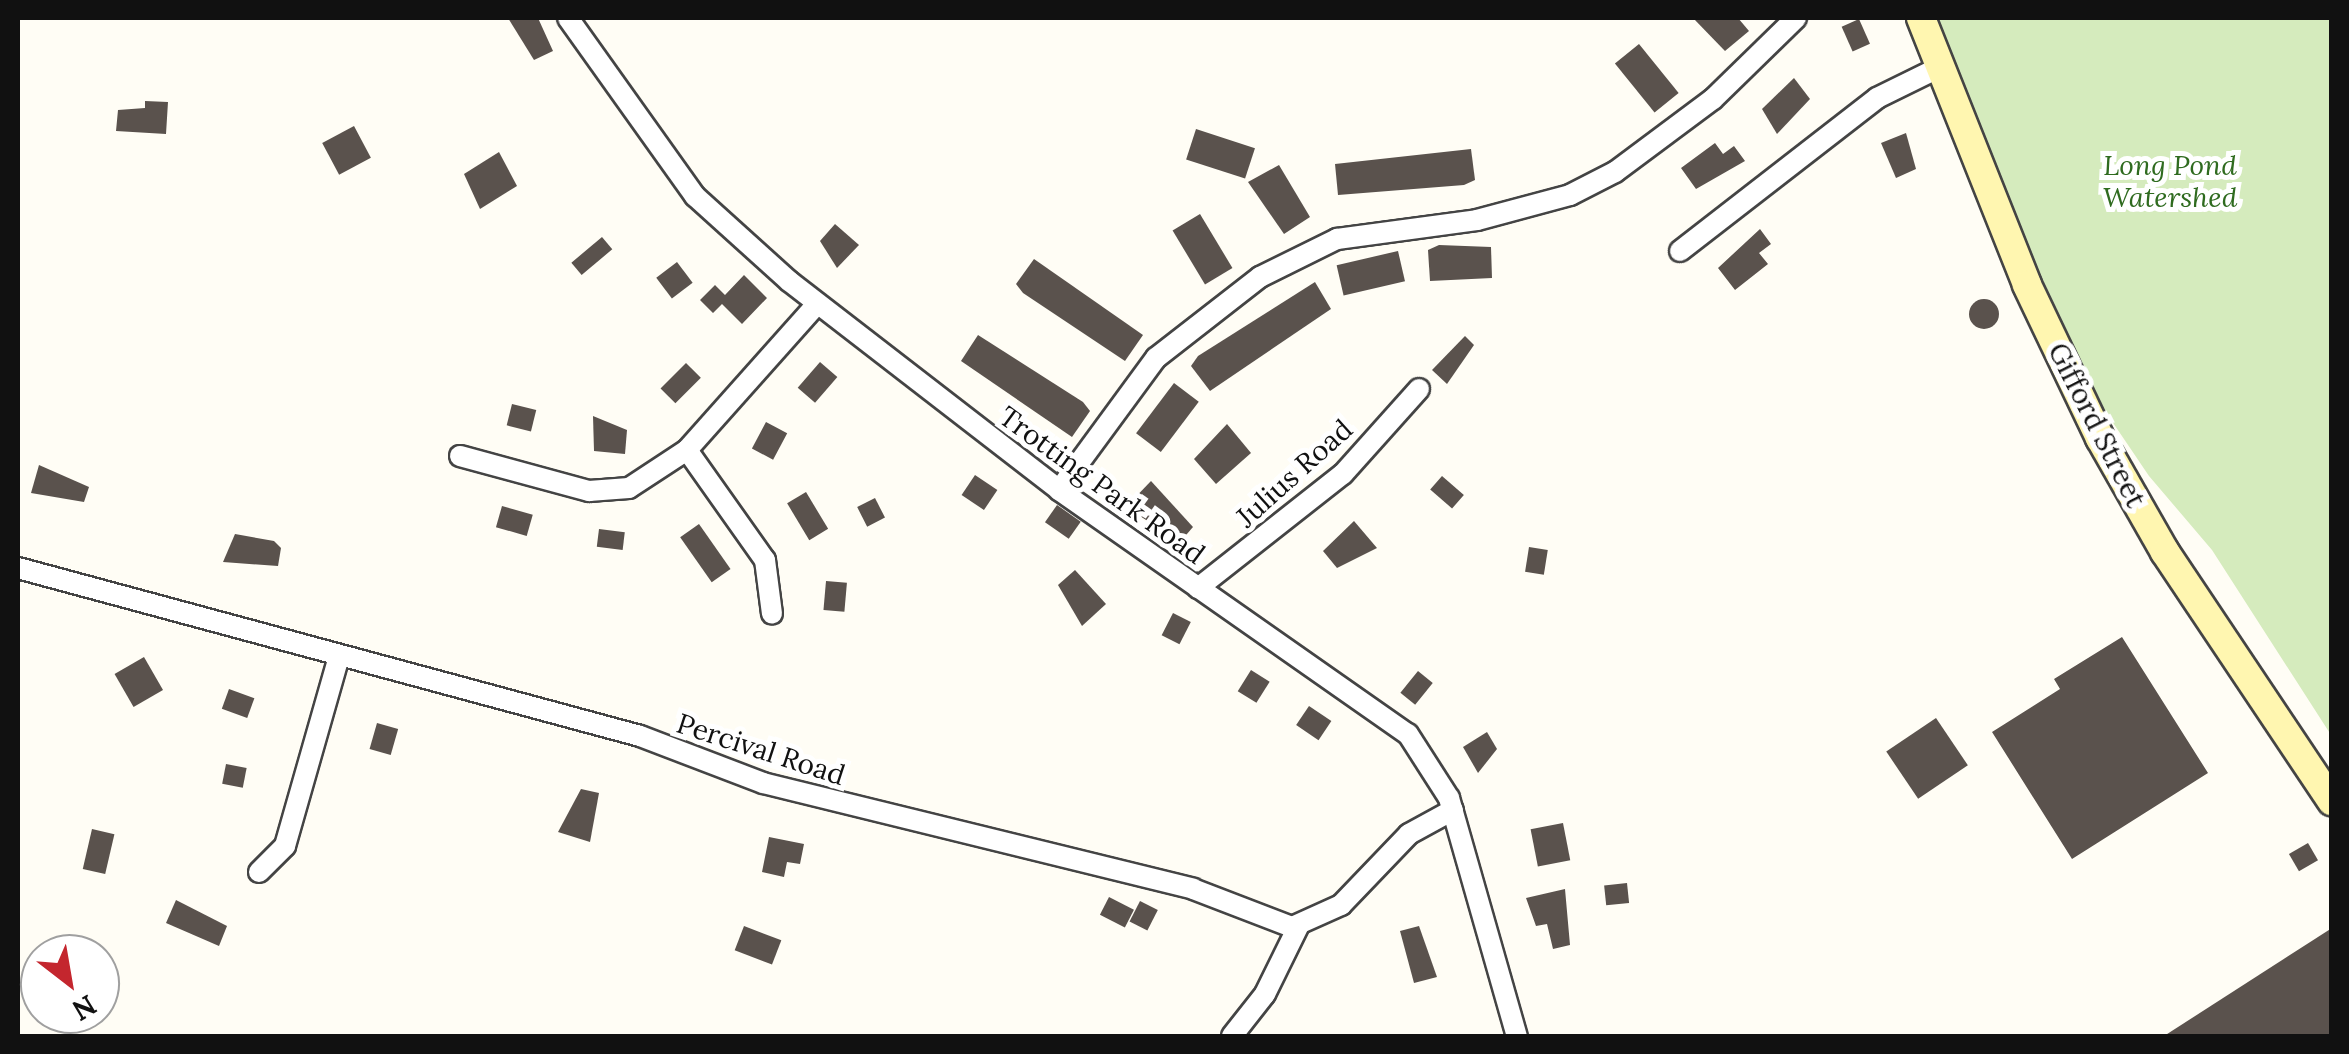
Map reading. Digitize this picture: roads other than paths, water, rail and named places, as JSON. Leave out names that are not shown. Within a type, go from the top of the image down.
[{"type":"main road","name":"Gifford Street","points":[[1922,18],[2028,285],[2100,438],[2165,552],[2332,801]]},
{"type":"street","name":"Trotting Park Road","points":[[568,18],[695,196],[817,304],[1059,490],[1408,734],[1436,770],[1453,810],[1517,1036]]},
{"type":"street","points":[[1059,490],[1156,358],[1260,277],[1337,239],[1478,220],[1570,195],[1615,172],[1713,99],[1796,18]]},
{"type":"street","points":[[1680,251],[1877,98],[1942,66]]},
{"type":"street","points":[[460,456],[606,492],[629,488],[687,450],[817,304]]},
{"type":"street","name":"Julius Road","points":[[1198,588],[1343,474],[1418,389]]},
{"type":"street","points":[[687,450],[765,560],[772,614]]},
{"type":"street","name":"Percival Road","points":[[18,568],[640,736],[763,783],[1194,889],[1299,925]]},
{"type":"street","points":[[259,872],[285,846],[339,657]]},
{"type":"street","points":[[1232,1036],[1265,994],[1299,925],[1341,905],[1410,834],[1453,810]]},
{"type":"park label","name":"Long Pond Watershed","points":[[2170,181]]}]
